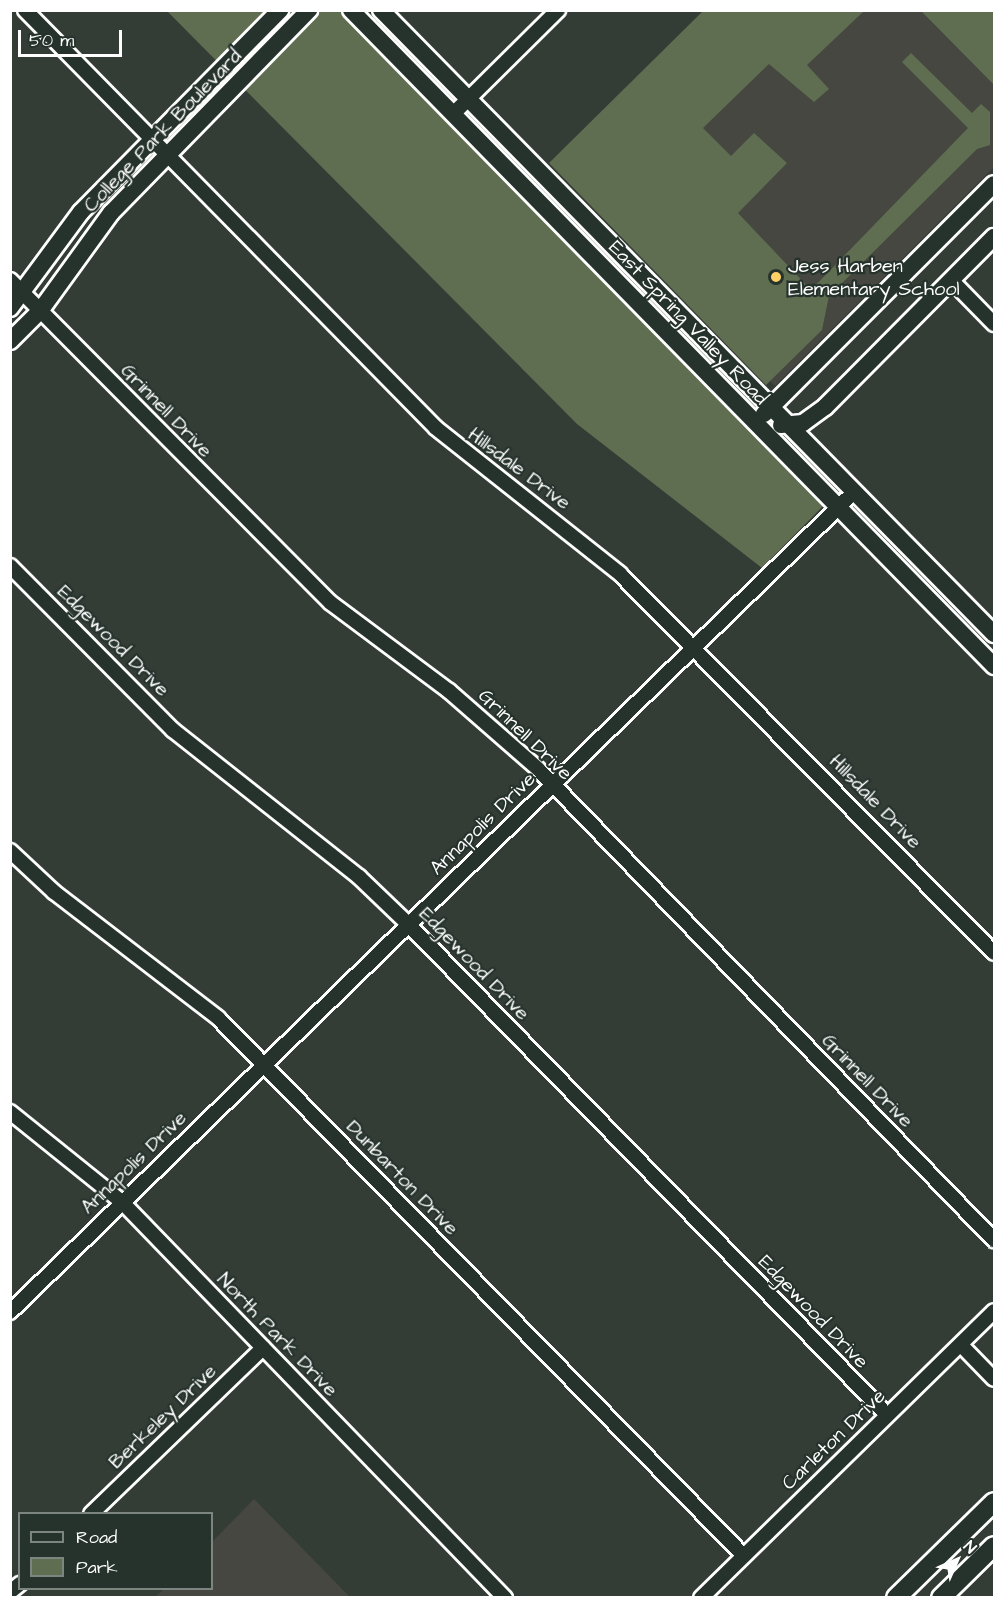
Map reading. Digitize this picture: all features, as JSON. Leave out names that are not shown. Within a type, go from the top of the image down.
[{"type":"main road","points":[[896,1598],[994,1502]]},
{"type":"main road","points":[[941,1598],[994,1546]]},
{"type":"street","name":"Hillsdale Drive","points":[[25,10],[467,457],[620,574],[695,646],[994,953]]},
{"type":"street","name":"College Park Boulevard","points":[[10,308],[81,212],[280,10]]},
{"type":"street","name":"College Park Boulevard","points":[[10,342],[40,311],[97,230],[165,153],[309,10]]},
{"type":"street","name":"East Spring Valley Road","points":[[351,10],[994,666]]},
{"type":"street","name":"East Spring Valley Road","points":[[381,10],[994,634]]},
{"type":"street","points":[[453,114],[558,10]]},
{"type":"street","points":[[756,422],[994,184]]},
{"type":"street","points":[[756,422],[790,427],[825,407],[994,237]]},
{"type":"street","name":"Grinnell Drive","points":[[10,280],[331,603],[448,691],[552,784],[994,1240]]},
{"type":"street","points":[[952,281],[994,324]]},
{"type":"street","name":"Annapolis Drive","points":[[10,1312],[854,492]]},
{"type":"street","name":"Edgewood Drive","points":[[10,566],[210,763],[318,843],[408,924],[887,1415]]},
{"type":"street","name":"Dunbarton Drive","points":[[10,851],[89,920],[218,1018],[744,1556]]},
{"type":"street","name":"North Park Drive","points":[[10,1112],[122,1203],[505,1598]]},
{"type":"street","name":"Carleton Drive","points":[[701,1598],[994,1311]]},
{"type":"street","points":[[961,1345],[994,1379]]},
{"type":"street","name":"Berkeley Drive","points":[[93,1512],[262,1348]]},
{"type":"shaded area","name":"Jess Harben Elementary School","points":[[707,11],[921,11],[994,85],[994,167],[775,386],[554,163]]},
{"type":"shaded area","points":[[254,1499],[350,1597],[155,1597],[163,1590],[213,1590],[213,1541]]},
{"type":"green space","points":[[167,11],[340,11],[826,503],[762,568],[577,424]]},
{"type":"green space","points":[[703,11],[864,11],[807,65],[829,89],[814,102],[769,64],[703,128],[731,156],[754,133],[787,163],[738,213],[811,290],[968,128],[902,62],[911,53],[972,113],[981,104],[990,112],[990,145],[977,149],[829,296],[822,330],[766,385],[549,163]]},
{"type":"green space","points":[[921,11],[994,11],[994,85]]},
{"type":"place","name":"Jess Harben Elementary School","points":[[776,277]]}]
